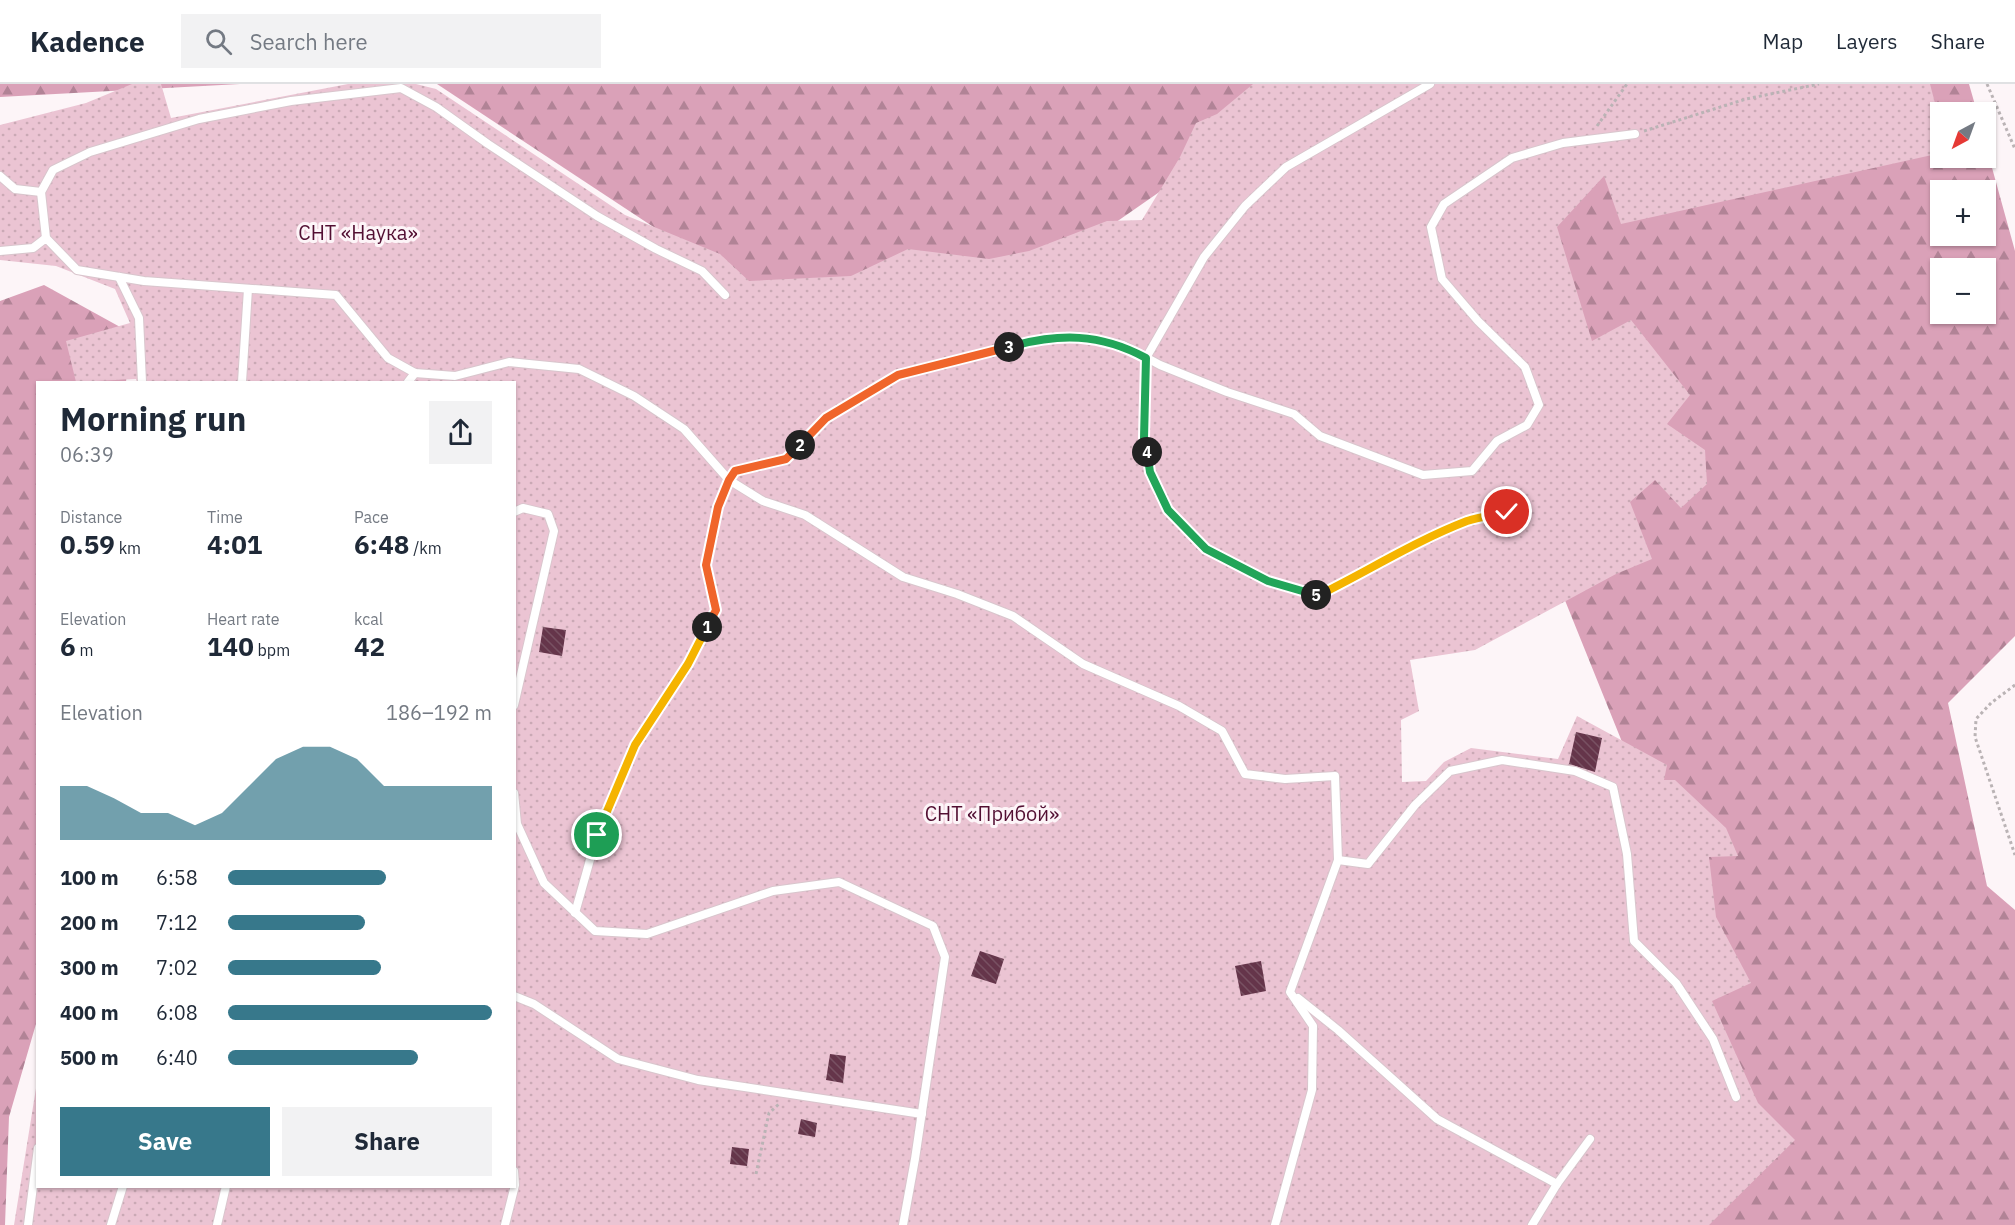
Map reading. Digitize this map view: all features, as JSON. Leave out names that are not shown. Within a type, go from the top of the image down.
[{"type":"lane","points":[[1430,84],[1286,167],[1245,206],[1204,257],[1146,358],[1144,438],[1150,472],[1168,510],[1206,549],[1268,581],[1319,595],[1423,540],[1469,521],[1507,512]]},
{"type":"lane","points":[[725,295],[702,271],[656,249],[597,216],[488,144],[436,106],[401,88],[291,101],[199,119],[90,152],[53,170],[41,192],[46,238],[77,270],[144,281],[336,295],[388,358],[415,373],[455,380],[509,362],[579,369],[634,396],[684,429],[729,480],[763,501],[806,515],[903,577],[957,594],[1013,616],[1083,664],[1179,706],[1222,731],[1245,774],[1285,779],[1335,776],[1338,860],[1290,992]]},
{"type":"lane","points":[[575,913],[597,835],[635,745],[688,664],[716,610],[706,565],[718,507],[735,471],[786,459],[826,418],[898,375],[1028,342],[1076,336],[1123,345],[1160,365],[1227,392],[1294,414],[1320,436],[1423,475],[1472,471],[1497,441],[1527,425],[1539,405],[1525,367],[1478,321],[1442,279],[1431,227],[1444,204],[1512,158],[1563,143],[1635,134]]},
{"type":"lane","points":[[0,176],[15,189],[41,192]]},
{"type":"lane","points":[[0,251],[33,248],[46,238]]},
{"type":"lane","points":[[119,277],[139,318],[142,381]]},
{"type":"lane","points":[[243,381],[248,289]]},
{"type":"lane","points":[[409,381],[415,373]]},
{"type":"lane","points":[[516,511],[523,507],[548,514],[554,531],[516,698]]},
{"type":"lane","points":[[1338,860],[1368,864],[1415,805],[1450,771],[1502,760],[1575,771],[1612,787],[1627,854],[1634,941],[1676,983],[1713,1039],[1736,1097]]},
{"type":"lane","points":[[516,814],[517,824],[543,883],[595,931],[647,934],[773,891],[839,882],[933,926],[945,957],[903,1225]]},
{"type":"lane","points":[[1290,992],[1347,1037],[1437,1119],[1557,1184]]},
{"type":"lane","points":[[1275,1225],[1312,1090],[1313,1026],[1290,992]]},
{"type":"lane","points":[[516,997],[534,1004],[618,1059],[698,1080],[922,1114]]},
{"type":"lane","points":[[1532,1225],[1557,1184],[1590,1139]]},
{"type":"lane","points":[[28,1225],[36,1163]]},
{"type":"lane","points":[[111,1225],[122,1188]]},
{"type":"lane","points":[[217,1225],[226,1188]]},
{"type":"lane","points":[[505,1225],[514,1188]]},
{"type":"path","points":[[1587,140],[1627,84]]},
{"type":"path","points":[[1635,134],[1746,99],[1819,84]]},
{"type":"path","points":[[1987,84],[2015,149]]},
{"type":"path","points":[[2015,685],[1976,718],[1975,737],[2015,855]]},
{"type":"path","points":[[756,1174],[769,1113],[789,1094]]},
{"type":"green space","points":[[0,84],[240,84],[0,97]]},
{"type":"green space","name":"СНТ «Прибой»","points":[[132,84],[161,84],[171,118],[348,84],[416,84],[436,89],[625,215],[720,254],[749,281],[851,276],[908,249],[989,259],[1029,251],[1107,221],[1142,220],[1180,157],[1196,123],[1217,114],[1253,84],[1930,84],[1935,102],[1930,102],[1930,155],[1621,224],[1604,176],[1557,227],[1592,341],[1631,320],[1690,395],[1667,424],[1705,450],[1707,484],[1681,508],[1655,480],[1630,502],[1652,559],[1616,574],[1475,650],[1410,660],[1419,711],[1401,720],[1402,782],[1426,781],[1444,762],[1471,748],[1558,759],[1577,716],[1667,765],[1664,780],[1675,780],[1726,828],[1738,856],[1709,857],[1716,917],[1751,983],[1712,1001],[1758,1103],[1795,1140],[1709,1225],[14,1225],[36,1088],[36,1188],[516,1188],[516,381],[137,381],[136,379],[76,381],[66,341],[130,323],[115,289],[56,266],[0,260],[0,125],[86,103]]},
{"type":"green space","points":[[437,84],[1315,84],[1063,259],[752,292]]},
{"type":"green space","points":[[1377,84],[1969,84],[1974,102],[1930,102],[1930,168],[1992,168],[1995,180],[1930,180],[1930,246],[1996,246],[1996,182],[2015,251],[2015,636],[1948,703],[1987,886],[2015,910],[2015,1225],[1610,1225],[1641,789],[1560,588]]},
{"type":"green space","points":[[44,285],[131,333],[126,381],[36,381],[36,1024],[9,1117],[5,1225],[0,1225],[0,301]]},
{"type":"building","points":[[543,627],[566,630],[562,656],[539,652]]},
{"type":"building","points":[[1576,732],[1602,738],[1595,772],[1569,764]]},
{"type":"building","points":[[980,951],[1004,959],[996,984],[971,976]]},
{"type":"building","points":[[1261,961],[1266,991],[1241,996],[1235,966]]},
{"type":"building","points":[[830,1054],[846,1056],[843,1083],[826,1080]]},
{"type":"building","points":[[801,1119],[817,1123],[815,1137],[798,1134]]},
{"type":"building","points":[[732,1147],[749,1149],[747,1166],[730,1164]]},
{"type":"route","points":[[597,835],[635,745],[688,664],[716,610],[706,565],[718,507],[729,480],[735,471],[786,459],[826,418],[898,375],[1028,342],[1076,336],[1123,345],[1146,358],[1144,438],[1150,472],[1168,510],[1206,549],[1268,581],[1319,595],[1423,540],[1469,521],[1507,512]]},
{"type":"park label","name":"СНТ «Наука»","points":[[358,233]]}]
